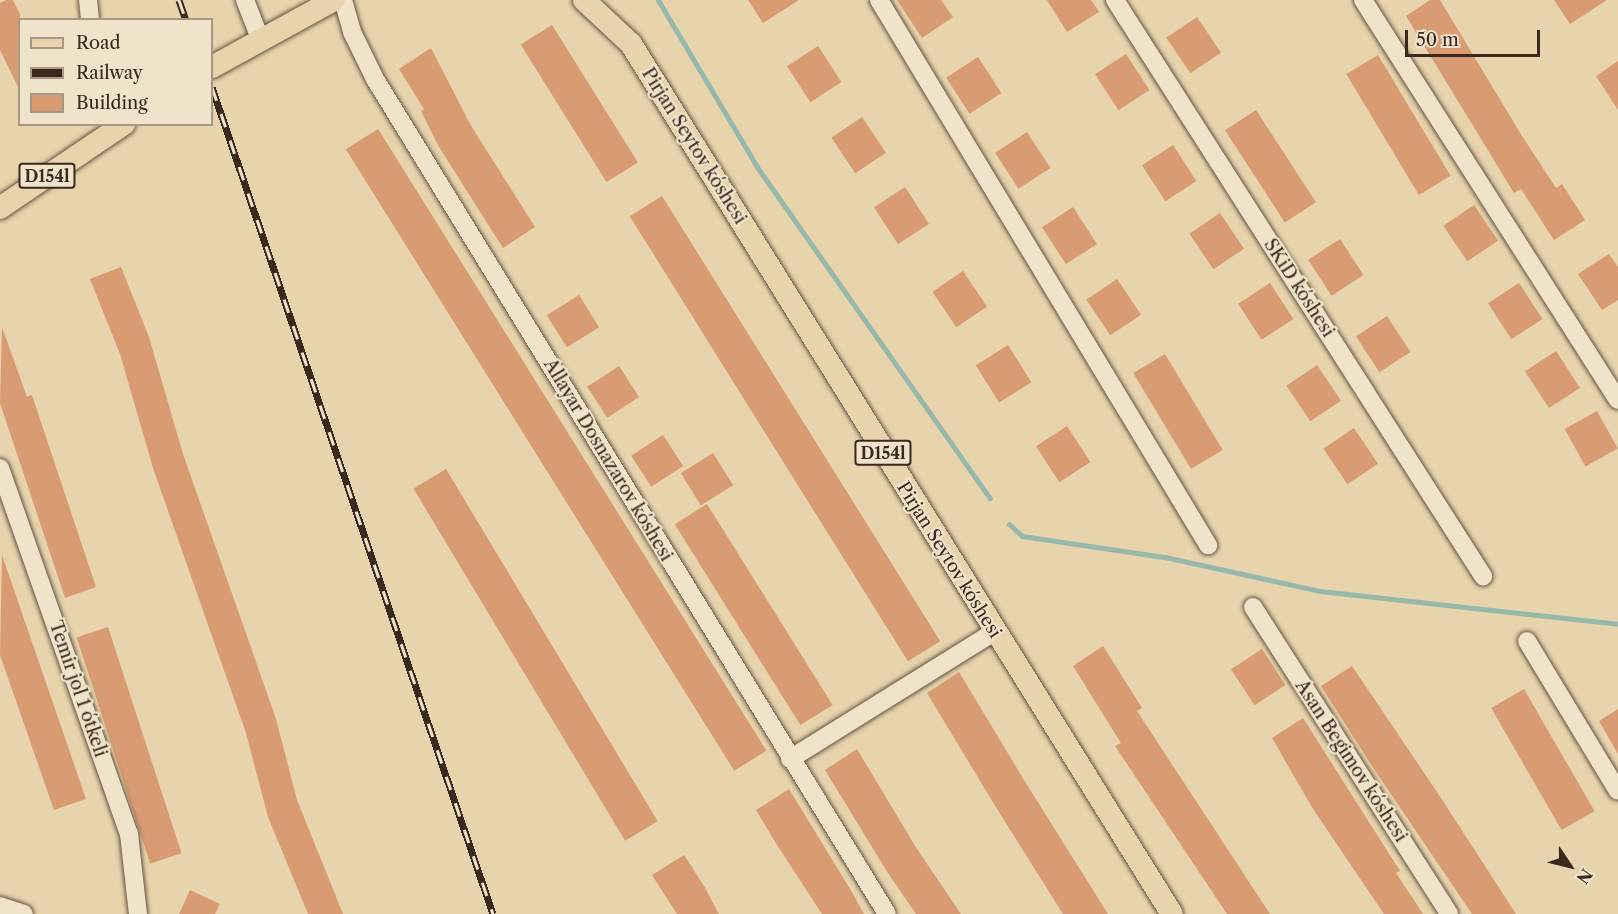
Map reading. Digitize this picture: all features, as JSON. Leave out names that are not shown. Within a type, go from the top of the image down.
[{"type":"main road","points":[[213,66],[334,0]]},
{"type":"main road","name":"Pirjan Seytov kóshesi","points":[[584,0],[631,44],[994,632],[1173,914]]},
{"type":"main road","name":"D154l","points":[[0,208],[102,131],[118,126]]},
{"type":"street","points":[[88,0],[90,18]]},
{"type":"street","points":[[245,0],[261,41]]},
{"type":"street","name":"Allayar Dosnazarov kóshesi","points":[[343,0],[352,32],[375,79],[887,914]]},
{"type":"street","points":[[879,0],[1208,544]]},
{"type":"street","name":"SKiD kóshesi","points":[[1115,0],[1483,576]]},
{"type":"street","points":[[1364,0],[1618,400]]},
{"type":"street","name":"Temir jol 1 ótkeli","points":[[0,468],[129,834],[138,914]]},
{"type":"street","name":"Asan Begimov kóshesi","points":[[1253,608],[1449,914]]},
{"type":"street","points":[[790,759],[994,632]]},
{"type":"street","points":[[1527,641],[1618,791]]},
{"type":"street","points":[[0,906],[24,914]]},
{"type":"building","points":[[13,0],[20,14],[18,18],[18,87],[0,50],[0,3]]},
{"type":"building","points":[[748,0],[799,0],[763,23]]},
{"type":"building","points":[[897,0],[941,0],[953,17],[922,38]]},
{"type":"building","points":[[1047,0],[1091,0],[1099,12],[1067,32]]},
{"type":"building","points":[[1430,0],[1440,0],[1556,188],[1562,184],[1585,220],[1554,240],[1521,189],[1514,193],[1406,16]]},
{"type":"building","points":[[1554,0],[1607,0],[1570,24]]},
{"type":"building","points":[[1197,17],[1221,53],[1190,73],[1166,38]]},
{"type":"building","points":[[552,25],[638,162],[606,182],[521,45]]},
{"type":"building","points":[[818,46],[841,82],[810,102],[787,66]]},
{"type":"building","points":[[431,48],[470,124],[535,227],[503,248],[439,147],[421,111],[424,109],[399,69]]},
{"type":"building","points":[[1126,54],[1149,90],[1118,110],[1095,74]]},
{"type":"building","points":[[1378,55],[1451,176],[1419,195],[1346,74]]},
{"type":"building","points":[[978,57],[1001,93],[970,114],[946,78]]},
{"type":"building","points":[[1618,61],[1618,110],[1596,76]]},
{"type":"building","points":[[1256,110],[1316,202],[1285,222],[1225,130]]},
{"type":"building","points":[[862,117],[886,153],[855,173],[831,138]]},
{"type":"building","points":[[378,129],[766,751],[734,771],[346,149]]},
{"type":"building","points":[[1027,132],[1050,168],[1019,189],[995,153]]},
{"type":"building","points":[[1173,145],[1196,181],[1165,201],[1142,165]]},
{"type":"building","points":[[905,187],[929,224],[898,244],[874,207]]},
{"type":"building","points":[[662,196],[940,641],[908,661],[630,216]]},
{"type":"building","points":[[1474,205],[1498,241],[1467,261],[1443,226]]},
{"type":"building","points":[[1073,207],[1097,244],[1066,264],[1042,227]]},
{"type":"building","points":[[1220,213],[1244,249],[1213,269],[1189,234]]},
{"type":"building","points":[[1340,239],[1363,275],[1332,296],[1308,260]]},
{"type":"building","points":[[1609,254],[1618,267],[1618,300],[1602,310],[1578,274]]},
{"type":"building","points":[[121,267],[149,337],[183,454],[276,719],[297,800],[343,914],[308,914],[268,817],[246,733],[153,468],[120,354],[90,279]]},
{"type":"building","points":[[963,271],[987,307],[956,327],[932,292]]},
{"type":"building","points":[[1117,279],[1141,315],[1110,335],[1086,300]]},
{"type":"building","points":[[1270,283],[1293,319],[1262,340],[1238,304]]},
{"type":"building","points":[[1519,283],[1542,319],[1511,339],[1488,303]]},
{"type":"building","points":[[579,295],[599,327],[567,347],[547,315]]},
{"type":"building","points":[[1387,316],[1410,352],[1379,372],[1356,336]]},
{"type":"building","points":[[2,327],[27,397],[32,395],[96,587],[65,598],[0,403]]},
{"type":"building","points":[[1008,345],[1031,382],[999,402],[976,365]]},
{"type":"building","points":[[1556,351],[1580,388],[1549,408],[1525,371]]},
{"type":"building","points":[[1165,354],[1223,450],[1191,469],[1133,373]]},
{"type":"building","points":[[1317,365],[1341,401],[1310,421],[1286,386]]},
{"type":"building","points":[[619,366],[639,397],[607,418],[587,387]]},
{"type":"building","points":[[1597,411],[1618,449],[1585,467],[1565,429]]},
{"type":"building","points":[[1067,426],[1090,462],[1059,482],[1036,446]]},
{"type":"building","points":[[1354,428],[1378,464],[1347,484],[1323,449]]},
{"type":"building","points":[[663,435],[683,466],[651,487],[631,456]]},
{"type":"building","points":[[713,453],[733,485],[701,505],[681,473]]},
{"type":"building","points":[[446,469],[658,821],[625,841],[413,489]]},
{"type":"building","points":[[707,504],[833,705],[800,725],[675,524]]},
{"type":"building","points":[[2,555],[86,799],[54,810],[0,655]]},
{"type":"building","points":[[108,627],[182,853],[150,864],[77,637]]},
{"type":"building","points":[[1103,646],[1142,708],[1137,711],[1270,914],[1227,914],[1115,746],[1121,743],[1073,666]]},
{"type":"building","points":[[1262,649],[1285,685],[1254,705],[1231,669]]},
{"type":"building","points":[[1352,666],[1516,914],[1472,914],[1372,766],[1321,686]]},
{"type":"building","points":[[959,672],[1108,914],[1063,914],[994,804],[927,693]]},
{"type":"building","points":[[1524,689],[1594,811],[1562,830],[1491,708]]},
{"type":"building","points":[[1618,709],[1618,754],[1599,721]]},
{"type":"building","points":[[1303,718],[1400,871],[1396,873],[1423,914],[1384,914],[1313,809],[1272,738]]},
{"type":"building","points":[[857,749],[917,849],[961,914],[916,914],[886,870],[825,770]]},
{"type":"building","points":[[789,789],[864,914],[822,914],[756,810]]},
{"type":"building","points":[[684,855],[719,914],[677,914],[652,875]]},
{"type":"building","points":[[190,890],[220,904],[215,914],[179,914]]},
{"type":"waterway","points":[[658,0],[757,167],[990,498]]},
{"type":"waterway","points":[[1009,524],[1022,536],[1165,557],[1320,591],[1618,624]]},
{"type":"railway","points":[[179,0],[185,18]]},
{"type":"railway","points":[[213,90],[493,914]]}]
